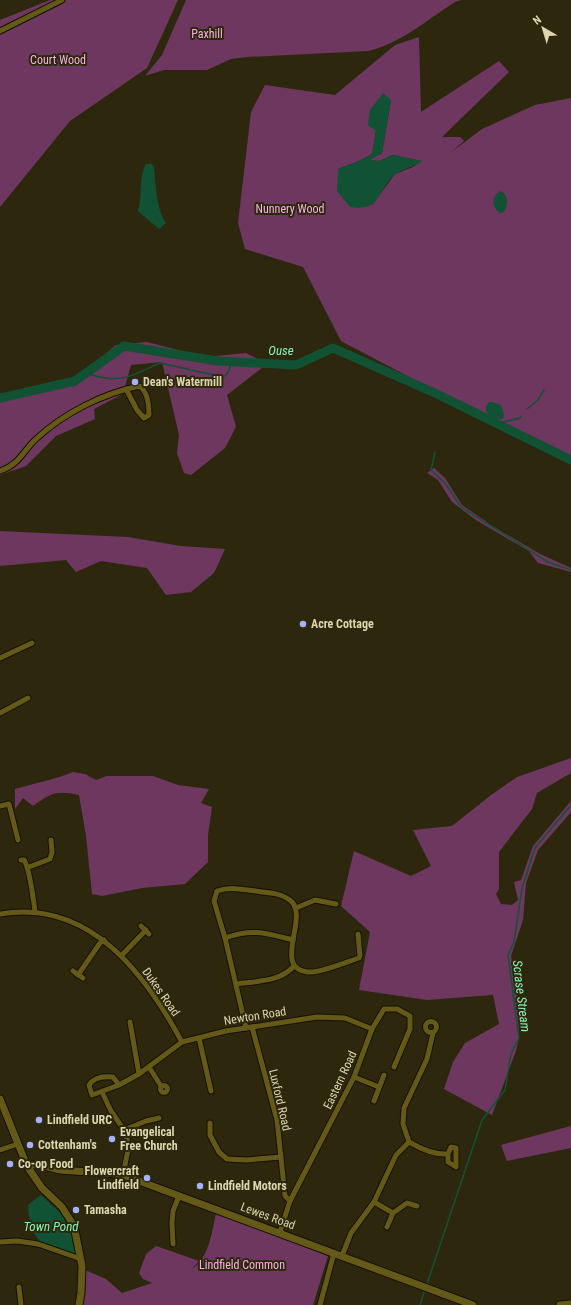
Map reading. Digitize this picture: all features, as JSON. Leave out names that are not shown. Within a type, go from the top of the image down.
[{"type":"main road","points":[[0,1099],[27,1166],[42,1188],[62,1207],[74,1226],[81,1260],[82,1284],[79,1305]]},
{"type":"main road","name":"Lewes Road","points":[[27,1166],[32,1164],[61,1170],[100,1171],[123,1175],[280,1232],[470,1305]]},
{"type":"main road","points":[[560,1305],[571,1304]]},
{"type":"street","points":[[0,31],[62,0]]},
{"type":"street","points":[[0,471],[8,468],[21,459],[35,440],[65,418],[102,398],[126,389],[139,386],[143,388],[147,396],[149,415],[144,418],[140,415],[126,389]]},
{"type":"street","points":[[0,658],[32,643]]},
{"type":"street","points":[[0,712],[28,698]]},
{"type":"street","points":[[0,806],[9,804],[18,840]]},
{"type":"street","points":[[29,867],[50,859],[52,852],[51,840]]},
{"type":"street","points":[[21,860],[24,860],[29,867],[29,878],[35,911]]},
{"type":"street","points":[[246,1028],[225,938],[214,901],[217,891],[225,888],[273,893],[292,902],[296,908],[296,924],[291,960],[294,966],[301,971],[312,972],[359,958],[358,934]]},
{"type":"street","points":[[296,908],[315,900],[336,904]]},
{"type":"street","name":"Dukes Road","points":[[0,914],[35,911],[74,921],[122,955],[152,992],[182,1042]]},
{"type":"street","points":[[122,955],[145,930]]},
{"type":"street","points":[[225,938],[242,932],[260,932],[293,940]]},
{"type":"street","points":[[73,971],[80,976],[101,940]]},
{"type":"street","points":[[236,984],[279,978],[288,973],[294,966]]},
{"type":"street","name":"Eastern Road","points":[[280,1232],[290,1201],[354,1077],[372,1029],[384,1009],[397,1009],[410,1016],[410,1029],[394,1067]]},
{"type":"street","name":"Newton Road","points":[[102,1092],[139,1074],[182,1042],[199,1038],[246,1028],[324,1017],[345,1018],[372,1029]]},
{"type":"street","points":[[130,1022],[139,1074]]},
{"type":"street","name":"Luxford Road","points":[[252,1027],[277,1120],[285,1196],[290,1201]]},
{"type":"street","points":[[432,1033],[427,1059],[404,1108],[403,1124],[409,1142],[421,1149],[442,1155],[448,1154]]},
{"type":"street","points":[[199,1038],[211,1091]]},
{"type":"street","points":[[148,1066],[161,1086]]},
{"type":"street","points":[[374,1101],[384,1075]]},
{"type":"street","points":[[119,1085],[113,1077],[105,1076],[92,1080],[89,1085],[92,1095],[102,1092],[124,1130],[129,1145],[123,1175]]},
{"type":"street","points":[[354,1077],[379,1087]]},
{"type":"street","points":[[124,1130],[146,1121],[159,1118]]},
{"type":"street","points":[[210,1123],[210,1135],[218,1152],[227,1159],[246,1160],[281,1157]]},
{"type":"street","points":[[342,1256],[351,1233],[374,1202],[396,1154],[409,1142]]},
{"type":"street","points":[[0,1150],[18,1144]]},
{"type":"street","points":[[175,1241],[172,1217],[179,1196]]},
{"type":"street","points":[[374,1202],[393,1212]]},
{"type":"street","points":[[387,1227],[393,1212],[407,1203],[417,1206]]},
{"type":"street","points":[[0,1242],[17,1241],[38,1244],[81,1260]]},
{"type":"street","points":[[320,1305],[334,1253]]},
{"type":"street","points":[[19,1287],[20,1305]]},
{"type":"green space","name":"Court Wood","points":[[50,0],[178,0],[147,68],[70,121],[0,207],[0,20]]},
{"type":"green space","name":"Paxhill","points":[[186,0],[461,0],[455,2],[402,37],[380,48],[368,51],[247,57],[231,59],[207,70],[164,70],[145,76],[162,55]]},
{"type":"green space","name":"Nunnery Wood","points":[[419,37],[421,112],[499,61],[509,72],[442,137],[460,137],[464,141],[450,153],[482,129],[535,105],[571,98],[571,457],[545,447],[498,424],[341,341],[303,267],[245,249],[238,223],[251,112],[265,85],[335,95],[395,45]],"holes":[[[391,100],[382,153],[369,160],[379,161],[393,155],[421,161],[413,167],[395,174],[372,205],[338,169],[372,154],[376,131]]]},
{"type":"green space","points":[[147,342],[205,357],[246,353],[267,364],[227,395],[236,427],[225,448],[191,475],[184,473],[177,453],[179,435],[162,362],[131,365],[123,394],[94,409],[95,419],[56,436],[26,466],[0,475],[0,395],[79,376],[116,345]]},
{"type":"green space","points":[[434,468],[445,478],[462,505],[494,527],[540,554],[571,568],[571,572],[538,563],[529,551],[476,520],[452,502],[438,480],[427,473]]},
{"type":"green space","points":[[0,531],[128,537],[181,546],[225,549],[214,573],[191,592],[166,595],[147,568],[101,561],[76,572],[66,560],[0,566]]},
{"type":"green space","points":[[571,758],[571,773],[537,793],[532,809],[499,852],[499,889],[496,894],[501,904],[512,905],[518,900],[514,882],[521,880],[533,846],[571,801],[571,812],[538,850],[526,883],[523,920],[511,956],[518,1002],[519,1038],[516,1051],[492,1115],[444,1089],[453,1062],[465,1043],[499,1024],[493,995],[427,1000],[359,990],[370,932],[341,906],[354,851],[411,876],[431,866],[413,830],[452,826],[491,795],[517,777]]},
{"type":"green space","points":[[73,772],[85,774],[96,780],[107,776],[153,776],[178,785],[209,789],[201,803],[212,807],[208,835],[208,862],[185,884],[142,888],[102,896],[92,894],[86,836],[79,795],[59,793],[49,795],[33,806],[23,798],[15,809],[15,789]]},
{"type":"green space","points":[[571,1126],[571,1148],[507,1161],[501,1145]]},
{"type":"green space","name":"Lindfield Common","points":[[216,1213],[328,1256],[313,1305],[82,1305],[85,1270],[106,1279],[122,1293],[152,1283],[143,1279],[139,1273],[146,1254],[156,1246],[199,1261],[192,1269],[198,1264],[209,1244]]},
{"type":"water","points":[[383,93],[391,100],[382,153],[370,160],[379,161],[393,155],[422,161],[394,175],[372,204],[367,207],[360,208],[350,207],[337,191],[338,169],[372,154],[376,131],[368,125],[370,110]]},
{"type":"water","points":[[146,164],[152,164],[154,168],[158,204],[166,223],[159,229],[138,211],[142,175]]},
{"type":"water","points":[[501,191],[507,198],[507,204],[504,212],[500,213],[495,208],[493,202],[495,196]]},
{"type":"water","points":[[489,402],[501,405],[504,414],[503,419],[492,419],[486,411],[486,407]]},
{"type":"water","name":"Town Pond","points":[[41,1195],[65,1217],[71,1229],[76,1256],[47,1246],[36,1237],[30,1221],[28,1205]]},
{"type":"waterway","name":"Ouse","points":[[0,398],[75,381],[124,346],[218,361],[296,365],[333,348],[437,394],[571,460]]},
{"type":"waterway","points":[[85,374],[113,379],[127,377],[160,363],[223,377],[227,374],[233,360]]},
{"type":"waterway","points":[[527,409],[538,400],[544,390]]},
{"type":"waterway","points":[[499,424],[521,417]]},
{"type":"waterway","points":[[435,452],[431,470],[445,483],[461,507],[548,562],[571,570]]},
{"type":"waterway","name":"Scrase Stream","points":[[427,1284],[482,1120],[505,1090],[511,1054],[519,1038],[508,955],[514,942],[522,888],[535,848],[571,805]]},
{"type":"waterway","name":"Scrase Stream","points":[[420,1305],[424,1292]]},
{"type":"place","name":"Dean's Watermill","points":[[135,382]]},
{"type":"place","name":"Acre Cottage","points":[[303,624]]},
{"type":"place","name":"Lindfield URC","points":[[39,1120]]},
{"type":"place","name":"Evangelical Free Church","points":[[112,1139]]},
{"type":"place","name":"Cottenham's","points":[[30,1145]]},
{"type":"place","name":"Co-op Food","points":[[10,1164]]},
{"type":"place","name":"Flowercraft Lindfield","points":[[147,1178]]},
{"type":"place","name":"Lindfield Motors","points":[[200,1186]]},
{"type":"place","name":"Tamasha","points":[[76,1210]]}]
